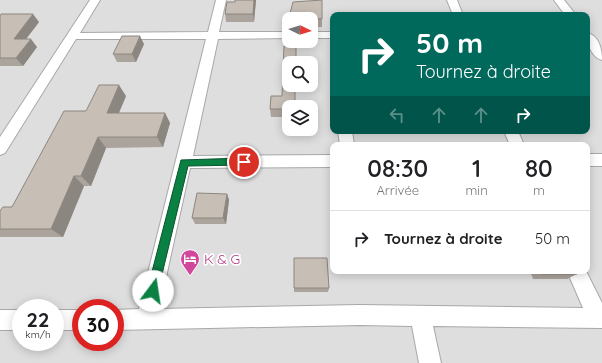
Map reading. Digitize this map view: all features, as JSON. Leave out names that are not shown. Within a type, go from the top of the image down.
[{"type":"street","points":[[0,149],[95,0]]},
{"type":"street","points":[[146,320],[221,0]]},
{"type":"street","points":[[452,0],[457,12]]},
{"type":"street","points":[[559,0],[569,12]]},
{"type":"street","points":[[72,36],[282,35]]},
{"type":"street","points":[[318,35],[330,35]]},
{"type":"street","points":[[590,40],[602,56]]},
{"type":"street","points":[[590,160],[602,160]]},
{"type":"street","points":[[184,162],[330,161]]},
{"type":"street","points":[[124,320],[360,316],[601,318],[578,274]]},
{"type":"street","points":[[422,317],[430,363]]},
{"type":"street","points":[[0,320],[12,320]]},
{"type":"shaded area","points":[[0,0],[602,0],[602,363],[0,363]]},
{"type":"building","points":[[235,0],[254,0],[253,14],[225,14],[227,2],[235,2]]},
{"type":"building","points":[[322,0],[322,19],[318,19],[318,12],[290,12],[293,2]]},
{"type":"building","points":[[1,14],[33,14],[14,39],[31,39],[16,58],[0,58]]},
{"type":"building","points":[[122,36],[140,36],[132,54],[113,54]]},
{"type":"building","points":[[284,48],[296,48],[296,56],[284,56]]},
{"type":"building","points":[[99,85],[119,85],[107,113],[165,113],[157,137],[98,137],[81,176],[74,176],[51,229],[0,229],[0,211],[3,207],[12,207],[64,111],[86,111]]},
{"type":"building","points":[[282,92],[295,92],[295,100],[282,100],[282,109],[270,109],[271,96],[282,96]]},
{"type":"building","points":[[197,193],[227,194],[223,218],[192,218]]},
{"type":"building","points":[[294,258],[327,258],[329,288],[294,288]]},
{"type":"place","name":"K & G","points":[[190,276]]},
{"type":"route","points":[[153,291],[184,162],[244,162]]}]
